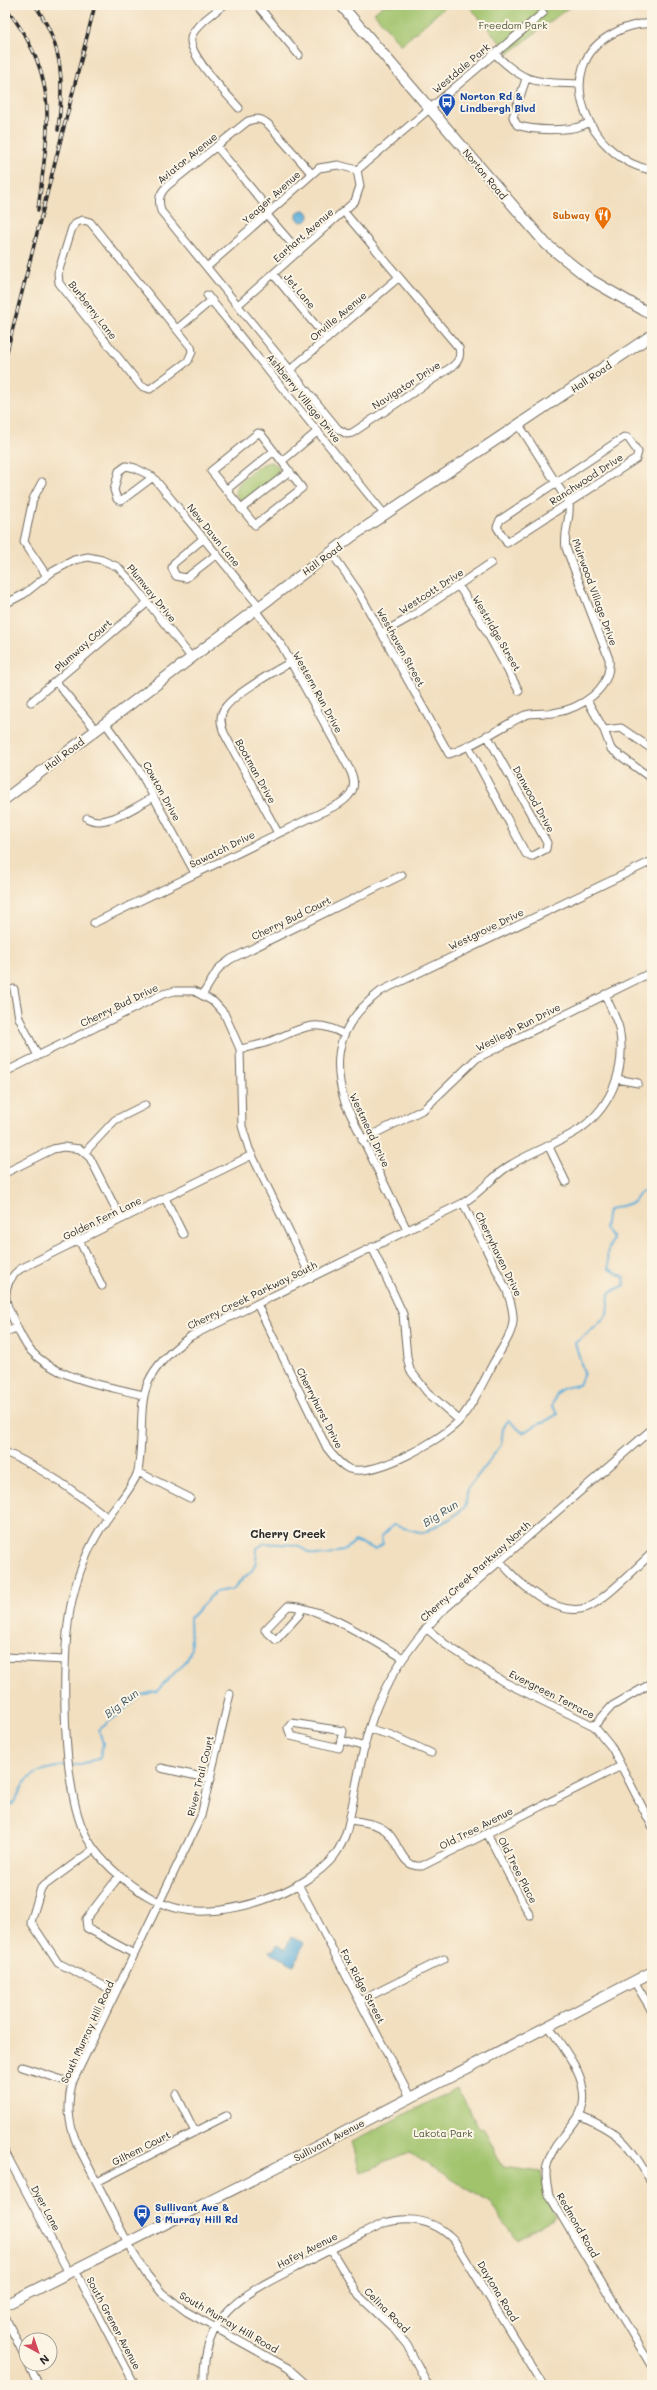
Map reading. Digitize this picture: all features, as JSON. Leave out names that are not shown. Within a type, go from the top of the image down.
[{"type":"main road","name":"Norton Road","points":[[341,5],[552,250],[591,280],[652,315]]},
{"type":"main road","name":"Hall Road","points":[[5,799],[331,552],[652,335]]},
{"type":"main road","name":"Sullivant Avenue","points":[[5,2305],[652,1972]]},
{"type":"street","points":[[224,5],[192,33],[190,42],[198,60],[239,108]]},
{"type":"street","points":[[257,5],[300,55]]},
{"type":"street","name":"Westdale Park","points":[[357,170],[543,13]]},
{"type":"street","points":[[652,24],[626,27],[604,37],[587,58],[579,84],[583,109],[588,122],[614,152],[640,167],[652,170]]},
{"type":"street","points":[[494,54],[509,68],[526,79],[579,84]]},
{"type":"street","points":[[526,79],[513,117],[517,125],[560,130],[582,126],[588,122]]},
{"type":"street","name":"Aviator Avenue","points":[[238,305],[161,211],[158,202],[160,193],[248,121],[255,118],[263,120],[312,174]]},
{"type":"street","points":[[217,147],[299,252]]},
{"type":"street","name":"Yeager Avenue","points":[[206,266],[269,213],[319,168],[330,165],[338,165],[357,170]]},
{"type":"street","name":"Earhart Avenue","points":[[238,305],[344,212],[358,197],[360,186],[357,170]]},
{"type":"street","name":"Navigator Drive","points":[[238,305],[338,429],[347,434],[352,433],[457,362],[460,353],[459,348],[398,278],[344,212]]},
{"type":"street","name":"Burberry Lane","points":[[83,220],[90,222],[176,329],[191,347],[192,357],[155,387],[145,389],[127,370],[60,283],[58,274],[72,228],[77,222],[83,220]]},
{"type":"street","name":"Jet Lane","points":[[273,274],[326,339]]},
{"type":"street","name":"Orville Avenue","points":[[290,370],[398,278]]},
{"type":"street","name":"Ashberry Village Drive","points":[[176,329],[209,298],[385,515]]},
{"type":"street","name":"Muirwood Village Drive","points":[[450,754],[525,715],[563,710],[586,700],[599,690],[604,683],[609,664],[566,548],[564,539],[570,517],[568,502],[519,426]]},
{"type":"street","points":[[282,461],[318,431]]},
{"type":"street","points":[[258,433],[274,451],[302,486],[301,490],[258,525],[254,524],[241,509],[212,473],[212,470],[258,433]]},
{"type":"street","name":"Ranchwood Drive","points":[[624,437],[628,438],[638,452],[636,459],[568,502],[507,543],[497,527],[500,520],[557,484],[624,437]]},
{"type":"street","points":[[226,490],[274,451]]},
{"type":"street","name":"New Dawn Lane","points":[[153,477],[123,501],[119,501],[115,495],[117,475],[122,467],[135,468],[153,477],[217,554],[257,608]]},
{"type":"street","points":[[241,509],[290,471]]},
{"type":"street","points":[[42,482],[32,499],[24,542],[48,576]]},
{"type":"street","points":[[204,538],[174,563],[172,568],[176,576],[186,578],[217,554]]},
{"type":"street","name":"Westhaven Street","points":[[331,552],[348,575],[450,754]]},
{"type":"street","name":"Plumway Drive","points":[[5,604],[24,594],[48,576],[74,560],[88,557],[102,560],[118,567],[192,657]]},
{"type":"street","name":"Westcott Drive","points":[[382,633],[414,615],[491,563]]},
{"type":"street","name":"Westridge Street","points":[[458,585],[478,616],[519,692]]},
{"type":"street","name":"Plumway Court","points":[[31,702],[148,602]]},
{"type":"street","name":"Western Run Drive","points":[[257,608],[291,662],[350,770],[354,778],[353,788]]},
{"type":"street","name":"Bootman Drive","points":[[278,833],[224,733],[220,718],[224,709],[230,702],[269,674],[291,662]]},
{"type":"street","points":[[56,682],[96,730]]},
{"type":"street","points":[[586,700],[604,730],[610,748],[652,779]]},
{"type":"street","name":"Cowton Drive","points":[[105,723],[138,768],[195,873]]},
{"type":"street","points":[[604,730],[621,728],[652,749]]},
{"type":"street","name":"Danwood Drive","points":[[468,745],[526,854],[536,856],[546,850],[547,843],[486,735]]},
{"type":"street","name":"Sawatch Drive","points":[[94,924],[195,873],[339,804],[348,798],[353,788]]},
{"type":"street","points":[[87,818],[93,821],[107,820],[154,797]]},
{"type":"street","name":"Westgrove Drive","points":[[343,1034],[359,1010],[381,991],[652,861]]},
{"type":"street","name":"Cherry Bud Court","points":[[203,994],[219,968],[232,959],[402,875]]},
{"type":"street","name":"Wesliegh Run Drive","points":[[362,1140],[424,1109],[477,1058],[652,972]]},
{"type":"street","points":[[14,989],[19,1018],[38,1056]]},
{"type":"street","name":"Cherry Bud Drive","points":[[5,1072],[163,994],[183,990],[203,994],[214,1002],[224,1013],[240,1049],[242,1126],[252,1156],[311,1277]]},
{"type":"street","name":"Cherry Creek Parkway South","points":[[159,1903],[120,1875],[94,1849],[84,1833],[72,1798],[65,1660],[70,1609],[78,1576],[93,1542],[108,1518],[127,1494],[138,1472],[143,1395],[159,1364],[170,1351],[191,1336],[463,1204],[478,1194],[510,1165],[578,1130],[592,1119],[603,1108],[618,1079],[621,1043],[618,1026],[605,994]]},
{"type":"street","points":[[240,1049],[268,1042],[314,1025],[330,1027],[343,1034]]},
{"type":"street","name":"Westmead Drive","points":[[343,1034],[338,1069],[339,1084],[345,1103],[407,1230]]},
{"type":"street","points":[[618,1079],[638,1083]]},
{"type":"street","points":[[85,1152],[114,1120],[145,1105]]},
{"type":"street","points":[[548,1145],[566,1182]]},
{"type":"street","points":[[5,1173],[53,1149],[72,1148],[85,1152],[95,1166],[121,1219]]},
{"type":"street","name":"Golden Fern Lane","points":[[143,1395],[69,1375],[53,1368],[30,1349],[17,1328],[7,1306],[7,1284],[12,1275],[20,1269],[252,1156]]},
{"type":"street","points":[[166,1198],[183,1234]]},
{"type":"street","name":"Cherryhaven Drive","points":[[459,1420],[470,1405],[503,1346],[513,1322],[512,1306],[507,1291],[463,1204]]},
{"type":"street","points":[[79,1240],[102,1286]]},
{"type":"street","points":[[372,1248],[403,1314],[407,1357],[410,1370],[427,1392],[459,1420]]},
{"type":"street","name":"Cherryhurst Drive","points":[[257,1304],[327,1448],[336,1460],[349,1468],[365,1471],[381,1467],[439,1438],[459,1420]]},
{"type":"street","points":[[5,1332],[17,1328]]},
{"type":"street","name":"Cherry Creek Parkway North","points":[[159,1903],[179,1909],[213,1911],[256,1902],[298,1884],[315,1873],[334,1856],[342,1844],[350,1820],[369,1729],[383,1693],[403,1658],[426,1628],[500,1561],[652,1429]]},
{"type":"street","points":[[5,1452],[36,1465],[58,1479],[108,1518]]},
{"type":"street","points":[[138,1472],[190,1498]]},
{"type":"street","points":[[500,1561],[526,1588],[559,1605],[575,1609],[593,1604],[652,1553]]},
{"type":"street","points":[[302,1608],[299,1615],[276,1640],[265,1630],[288,1606],[302,1608],[322,1614],[403,1658]]},
{"type":"street","name":"Evergreen Terrace","points":[[426,1628],[445,1644],[502,1681],[594,1726],[612,1748],[651,1823]]},
{"type":"street","points":[[5,1658],[65,1660]]},
{"type":"street","points":[[594,1726],[612,1706],[652,1683]]},
{"type":"street","name":"River Trail Court","points":[[159,1903],[201,1816],[230,1694]]},
{"type":"street","points":[[292,1722],[343,1731],[341,1740],[339,1748],[291,1736],[288,1728],[292,1722]]},
{"type":"street","points":[[369,1729],[391,1734],[431,1753]]},
{"type":"street","points":[[341,1740],[365,1747]]},
{"type":"street","name":"Old Tree Avenue","points":[[350,1820],[375,1825],[386,1831],[395,1841],[408,1864],[414,1867],[422,1866],[621,1766]]},
{"type":"street","points":[[161,1768],[210,1778]]},
{"type":"street","name":"Old Tree Place","points":[[487,1834],[530,1916]]},
{"type":"street","points":[[94,1849],[41,1888],[32,1917],[33,1926],[58,1963],[116,1992]]},
{"type":"street","points":[[120,1875],[86,1918],[87,1928],[134,1954]]},
{"type":"street","name":"Fox Ridge Street","points":[[298,1884],[410,2097]]},
{"type":"street","name":"South Murray Hill Road","points":[[159,1903],[72,2083],[68,2114],[71,2129],[128,2242],[147,2275],[162,2293],[176,2305],[288,2368],[307,2385]]},
{"type":"street","points":[[360,2001],[444,1959]]},
{"type":"street","points":[[634,1981],[652,2011]]},
{"type":"street","name":"Redmond Road","points":[[548,2025],[581,2080],[584,2101],[579,2115],[549,2158],[546,2180],[549,2195],[652,2367]]},
{"type":"street","points":[[22,2067],[72,2083]]},
{"type":"street","points":[[176,2094],[195,2132]]},
{"type":"street","points":[[579,2115],[616,2133],[633,2151],[652,2183]]},
{"type":"street","name":"Gilhem Court","points":[[97,2182],[226,2116]]},
{"type":"street","name":"Dyer Lane","points":[[5,2152],[72,2271]]},
{"type":"street","name":"Hafey Avenue","points":[[204,2385],[208,2348],[216,2328],[221,2318],[241,2297],[384,2223],[403,2219],[423,2221]]},
{"type":"street","name":"Daytona Road","points":[[423,2221],[443,2230],[458,2246],[543,2385]]},
{"type":"street","name":"Celina Road","points":[[331,2250],[359,2296],[394,2328],[407,2345],[428,2385]]},
{"type":"street","name":"South Grener Avenue","points":[[72,2271],[135,2385]]},
{"type":"street","points":[[5,2317],[18,2343]]},
{"type":"street","points":[[32,2372],[39,2385]]},
{"type":"green space","points":[[384,5],[447,5],[401,45],[374,13]]},
{"type":"green space","name":"Freedom Park","points":[[468,5],[572,5],[509,53]]},
{"type":"green space","points":[[272,462],[279,467],[278,472],[269,483],[257,494],[245,500],[240,500],[235,493],[236,488],[244,478],[261,465]]},
{"type":"green space","name":"Lakota Park","points":[[457,2088],[480,2129],[483,2128],[503,2167],[542,2172],[546,2197],[556,2217],[517,2240],[490,2203],[410,2153],[361,2172],[359,2169],[352,2141]]},
{"type":"water","points":[[301,210],[305,210],[309,216],[305,222],[301,222],[297,218],[297,214]]},
{"type":"water","points":[[291,1937],[304,1943],[294,1965],[270,1953],[271,1950],[274,1951],[277,1945],[285,1949]]},
{"type":"waterway","name":"Big Run","points":[[71,1765],[81,1765],[100,1757],[103,1744],[99,1730],[142,1695],[157,1691],[187,1660],[191,1650],[190,1618],[215,1592],[233,1589],[253,1569],[257,1557],[257,1548],[265,1543],[296,1545],[316,1555],[328,1555],[346,1548],[355,1541],[375,1549],[383,1544],[381,1537],[393,1525],[423,1533],[453,1517],[466,1506],[467,1490],[501,1445],[503,1429],[508,1420],[523,1433],[558,1413],[552,1406],[558,1392],[564,1388],[579,1385],[584,1373],[575,1343],[598,1325],[607,1315],[609,1293],[625,1285],[624,1277],[609,1269],[607,1254],[612,1239],[605,1228],[608,1210],[634,1202],[640,1193],[651,1187],[647,1165],[652,1159]]},
{"type":"waterway","name":"Big Run","points":[[5,1812],[13,1804],[29,1778],[47,1769],[67,1766]]},
{"type":"railway","points":[[35,5],[45,20],[52,36],[60,65],[61,96],[58,130]]},
{"type":"railway","points":[[5,359],[95,5]]},
{"type":"railway","points":[[5,7],[23,32],[36,57],[43,80],[47,104],[45,153],[38,210]]},
{"type":"place","name":"Norton Rd & Lindbergh Blvd","points":[[447,117]]},
{"type":"place","name":"Subway","points":[[603,230]]},
{"type":"place","name":"Sullivant Ave & S Murray Hill Rd","points":[[142,2228]]},
{"type":"district","name":"Cherry Creek","points":[[288,1533]]}]
